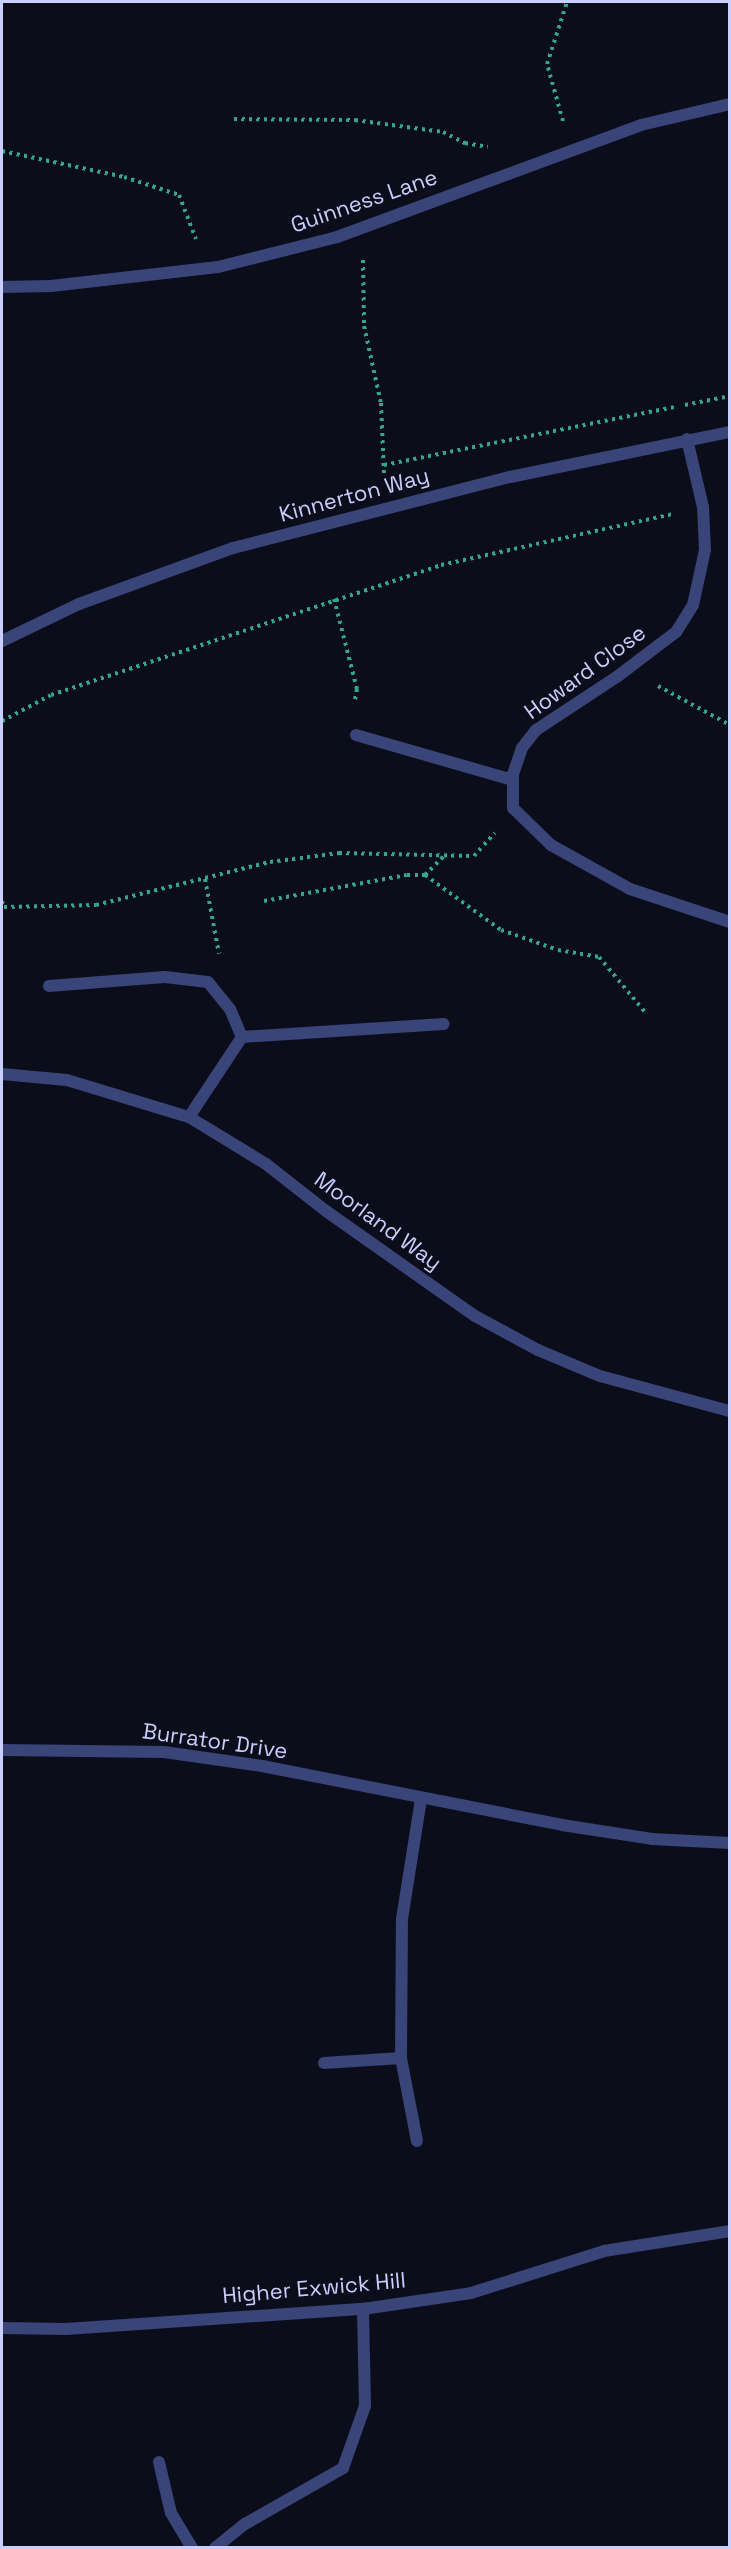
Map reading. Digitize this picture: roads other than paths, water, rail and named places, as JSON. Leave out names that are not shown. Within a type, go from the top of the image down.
[{"type":"street","name":"Guinness Lane","points":[[2,287],[51,286],[218,267],[362,227],[520,167],[641,125],[729,104]]},
{"type":"street","name":"Kinnerton Way","points":[[2,641],[79,604],[233,548],[386,507],[687,439],[729,432]]},
{"type":"street","name":"Howard Close","points":[[687,439],[703,507],[705,550],[693,604],[676,632],[632,666],[536,730],[522,748],[513,780],[513,808],[551,845],[630,889],[729,922]]},
{"type":"street","points":[[356,735],[513,780]]},
{"type":"street","points":[[49,986],[165,977],[208,982],[230,1009],[242,1037]]},
{"type":"street","points":[[242,1037],[444,1024]]},
{"type":"street","points":[[189,1117],[242,1037]]},
{"type":"street","name":"Moorland Way","points":[[2,1074],[67,1080],[189,1117],[266,1164],[475,1316],[538,1350],[600,1376],[729,1411]]},
{"type":"street","name":"Burrator Drive","points":[[2,1750],[164,1752],[262,1766],[420,1799],[652,1839],[729,1843]]},
{"type":"street","points":[[417,2142],[401,2058],[402,1919],[420,1799]]},
{"type":"street","points":[[324,2063],[401,2058]]},
{"type":"street","name":"Higher Exwick Hill","points":[[2,2328],[66,2329],[363,2309],[471,2293],[604,2251],[729,2231]]},
{"type":"street","points":[[215,2547],[245,2524],[343,2468],[365,2406],[363,2309]]},
{"type":"street","points":[[159,2462],[171,2513],[192,2547]]}]
